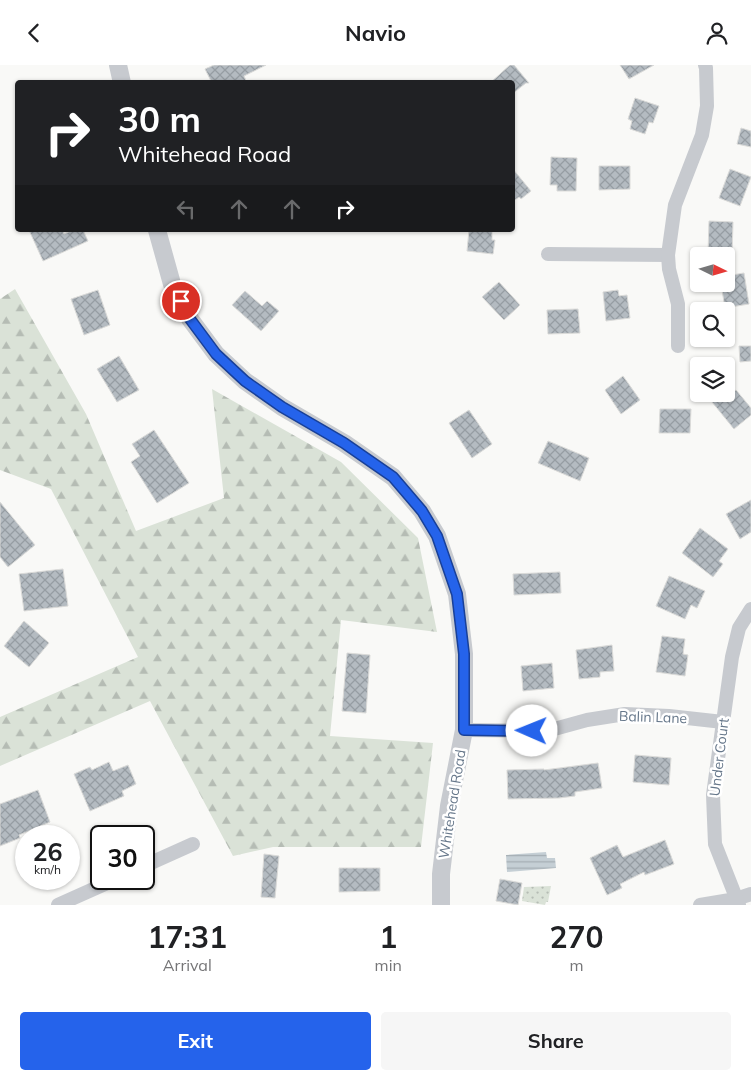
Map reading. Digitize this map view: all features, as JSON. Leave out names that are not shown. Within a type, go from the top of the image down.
[{"type":"street","points":[[118,65],[121,80]]},
{"type":"street","points":[[678,347],[678,304],[669,269],[668,255],[674,205],[702,135],[707,106],[707,75],[705,65]]},
{"type":"street","name":"Whitehead Road","points":[[158,232],[172,284],[190,319],[216,354],[245,381],[282,407],[344,443],[393,477],[422,511],[437,536],[457,594],[464,654],[464,730],[449,806],[441,874],[441,905]]},
{"type":"street","points":[[548,254],[668,255]]},
{"type":"street","name":"Under Court","points":[[738,902],[715,845],[713,795],[732,657],[740,628],[751,609]]},
{"type":"street","name":"Balin Lane","points":[[464,730],[547,731],[587,720],[625,714],[669,716],[723,722]]},
{"type":"street","points":[[155,861],[193,844]]},
{"type":"street","points":[[58,905],[91,890]]},
{"type":"street","points":[[700,905],[738,902],[751,894]]},
{"type":"green space","points":[[15,289],[86,414],[136,531],[224,498],[212,389],[341,462],[418,538],[437,632],[341,620],[330,736],[433,743],[421,847],[273,847],[233,856],[150,701],[0,766],[0,717],[138,657],[51,489],[0,470],[0,299]]},
{"type":"green space","points":[[551,886],[548,902],[545,905],[522,901],[524,887]]},
{"type":"shaded area","points":[[546,852],[547,858],[555,858],[556,868],[507,872],[506,855]]},
{"type":"building","points":[[214,65],[266,65],[244,76],[246,80],[210,80],[205,69]]},
{"type":"building","points":[[510,65],[514,65],[529,83],[526,83],[515,92],[515,80],[493,80]]},
{"type":"building","points":[[620,65],[654,65],[629,79]]},
{"type":"building","points":[[635,98],[659,106],[653,123],[649,122],[645,134],[630,129],[632,121],[628,119]]},
{"type":"building","points":[[741,128],[751,131],[751,147],[737,144]]},
{"type":"building","points":[[551,157],[577,158],[576,191],[557,191],[557,185],[550,185]]},
{"type":"building","points":[[599,166],[630,166],[630,189],[599,190]]},
{"type":"building","points":[[730,169],[751,177],[740,206],[719,198]]},
{"type":"building","points":[[515,172],[531,191],[521,199],[519,197],[515,200]]},
{"type":"building","points":[[709,221],[733,222],[732,247],[708,247]]},
{"type":"building","points":[[30,232],[63,232],[64,234],[68,232],[84,232],[88,241],[43,261]]},
{"type":"building","points":[[469,232],[492,232],[492,240],[495,240],[493,254],[467,251]]},
{"type":"building","points":[[744,273],[749,304],[735,306],[735,302],[724,302],[722,293],[735,293],[735,274]]},
{"type":"building","points":[[499,282],[520,305],[504,320],[482,297]]},
{"type":"building","points":[[98,290],[110,325],[84,335],[71,299]]},
{"type":"building","points":[[618,290],[619,296],[627,295],[630,318],[606,321],[603,292]]},
{"type":"building","points":[[245,291],[262,306],[267,301],[279,311],[261,331],[232,305]]},
{"type":"building","points":[[578,309],[580,333],[548,334],[547,310]]},
{"type":"building","points":[[739,346],[751,346],[751,361],[740,362]]},
{"type":"building","points":[[119,356],[139,390],[117,402],[97,369]]},
{"type":"building","points":[[623,376],[640,400],[621,414],[605,390]]},
{"type":"building","points":[[735,391],[751,408],[751,415],[734,429],[712,402],[735,402]]},
{"type":"building","points":[[660,409],[691,409],[690,433],[659,433]]},
{"type":"building","points":[[469,410],[492,444],[472,458],[449,423]]},
{"type":"building","points":[[154,430],[189,483],[157,503],[131,462],[140,456],[132,444]]},
{"type":"building","points":[[548,441],[589,458],[580,481],[538,463]]},
{"type":"building","points":[[751,500],[751,532],[740,539],[726,514]]},
{"type":"building","points":[[0,502],[35,545],[8,567],[0,557]]},
{"type":"building","points":[[700,528],[728,549],[719,561],[723,564],[713,577],[682,553]]},
{"type":"building","points":[[63,569],[68,606],[24,611],[19,574]]},
{"type":"building","points":[[560,572],[561,593],[514,595],[513,574]]},
{"type":"building","points":[[669,576],[705,591],[697,608],[691,605],[685,619],[656,606]]},
{"type":"building","points":[[24,621],[49,643],[29,667],[4,646]]},
{"type":"building","points":[[662,636],[685,639],[683,654],[688,655],[685,676],[656,672]]},
{"type":"building","points":[[612,645],[614,671],[600,672],[600,677],[579,679],[576,650]]},
{"type":"building","points":[[347,653],[370,655],[366,713],[342,711]]},
{"type":"building","points":[[552,663],[554,688],[523,691],[521,666]]},
{"type":"building","points":[[635,755],[671,758],[669,785],[633,782]]},
{"type":"building","points":[[109,762],[113,771],[128,765],[136,784],[122,791],[124,796],[90,811],[74,774],[90,767],[92,770]]},
{"type":"building","points":[[598,763],[602,788],[575,792],[575,796],[559,798],[508,799],[507,770],[544,770]]},
{"type":"building","points":[[38,790],[50,822],[43,825],[15,825],[15,840],[0,846],[0,804]]},
{"type":"building","points":[[665,840],[674,864],[645,875],[644,872],[620,884],[622,888],[607,895],[590,858],[617,845],[623,857]]},
{"type":"building","points":[[264,854],[279,856],[275,898],[261,897]]},
{"type":"building","points":[[339,868],[380,868],[380,891],[339,892]]},
{"type":"building","points":[[500,879],[522,883],[518,905],[496,901]]},
{"type":"route","points":[[181,301],[190,319],[216,354],[245,381],[282,407],[344,443],[393,477],[422,511],[437,536],[457,594],[464,654],[464,730],[532,731]]}]
